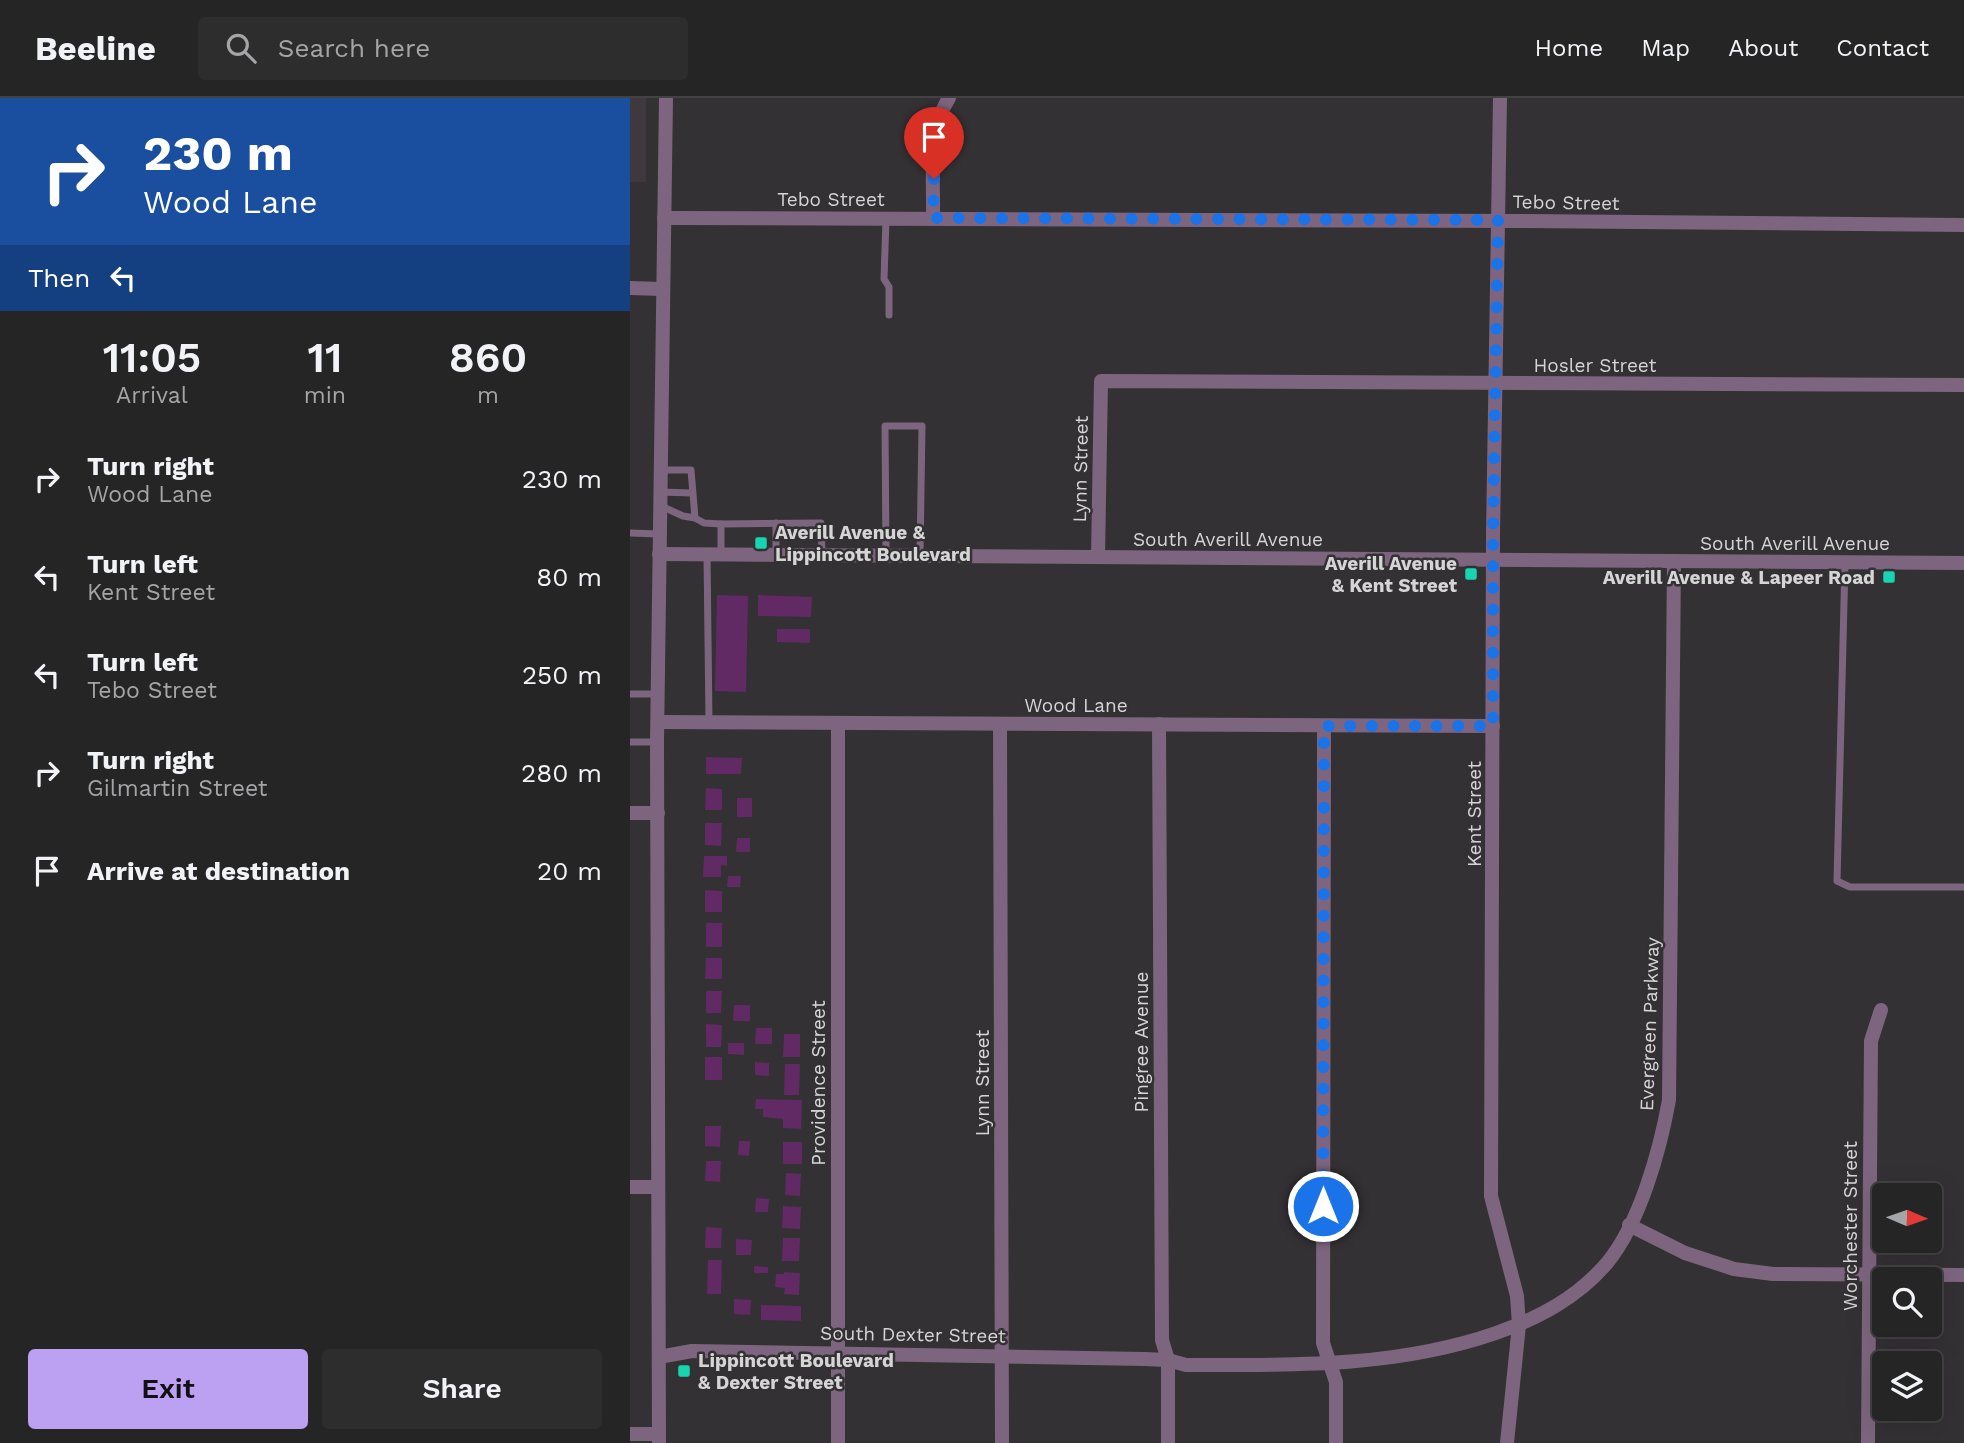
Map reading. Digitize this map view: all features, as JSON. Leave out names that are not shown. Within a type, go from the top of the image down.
[{"type":"street","points":[[630,1434],[659,1438],[657,694],[666,98]]},
{"type":"street","points":[[933,218],[935,135],[949,98]]},
{"type":"street","name":"Kent Street","points":[[1500,98],[1493,560],[1491,1196],[1517,1296],[1519,1325],[1507,1443]]},
{"type":"street","name":"Tebo Street","points":[[664,218],[1498,220],[1964,225]]},
{"type":"street","points":[[630,288],[662,289]]},
{"type":"street","name":"Hosler Street","points":[[1101,381],[1964,385]]},
{"type":"street","name":"Lynn Street","points":[[1098,557],[1101,381]]},
{"type":"street","name":"South Averill Avenue","points":[[659,554],[1964,563]]},
{"type":"street","name":"Evergreen Parkway","points":[[1168,1360],[1185,1365],[1330,1364],[1435,1351],[1519,1325],[1578,1293],[1608,1261],[1629,1225],[1658,1154],[1670,1100],[1674,561]]},
{"type":"street","name":"Wood Lane","points":[[658,722],[1493,726]]},
{"type":"street","name":"Providence Street","points":[[838,723],[838,1443]]},
{"type":"street","name":"Lynn Street","points":[[1000,724],[1002,1443]]},
{"type":"street","name":"Pingree Avenue","points":[[1158,724],[1162,1340],[1168,1360]]},
{"type":"street","points":[[1324,726],[1323,1343],[1335,1382],[1336,1443]]},
{"type":"street","points":[[630,813],[657,813]]},
{"type":"street","name":"Worchester Street","points":[[1868,1443],[1871,1041],[1881,1010]]},
{"type":"street","points":[[630,1187],[658,1187]]},
{"type":"street","points":[[1629,1225],[1685,1253],[1734,1269],[1773,1274],[1964,1275]]},
{"type":"street","name":"South Dexter Street","points":[[659,1357],[692,1351],[1002,1354],[1168,1360]]},
{"type":"street","points":[[1168,1360],[1168,1443]]},
{"type":"lane","points":[[886,219],[884,279],[890,287],[889,315]]},
{"type":"lane","points":[[886,556],[885,426],[922,426],[920,556]]},
{"type":"lane","points":[[661,470],[691,470],[695,518]]},
{"type":"lane","points":[[661,499],[692,493]]},
{"type":"lane","points":[[661,499],[683,516],[704,523],[821,523],[822,555]]},
{"type":"lane","points":[[776,523],[776,555]]},
{"type":"lane","points":[[709,724],[714,555],[721,524]]},
{"type":"lane","points":[[630,533],[660,534]]},
{"type":"lane","points":[[1844,562],[1837,881],[1850,887],[1964,887]]},
{"type":"lane","points":[[630,694],[657,694]]},
{"type":"lane","points":[[630,742],[657,742]]},
{"type":"shaded area","points":[[630,98],[646,98],[646,182],[630,182]]},
{"type":"building","points":[[717,595],[748,596],[746,692],[715,691]]},
{"type":"building","points":[[758,595],[812,597],[811,617],[758,616]]},
{"type":"building","points":[[777,629],[810,629],[810,643],[777,642]]},
{"type":"building","points":[[706,757],[742,758],[741,774],[706,774]]},
{"type":"building","points":[[706,788],[722,789],[722,810],[705,810]]},
{"type":"building","points":[[737,798],[752,798],[752,817],[737,817]]},
{"type":"building","points":[[705,823],[722,823],[721,846],[705,845]]},
{"type":"building","points":[[737,838],[750,838],[750,852],[736,852]]},
{"type":"building","points":[[704,856],[727,856],[727,866],[721,865],[721,877],[703,877]]},
{"type":"building","points":[[728,876],[741,876],[740,887],[727,887]]},
{"type":"building","points":[[705,890],[722,891],[722,912],[705,912]]},
{"type":"building","points":[[706,923],[722,923],[722,947],[706,947]]},
{"type":"building","points":[[706,958],[722,958],[722,979],[705,979]]},
{"type":"building","points":[[706,991],[722,991],[721,1013],[706,1013]]},
{"type":"building","points":[[734,1005],[750,1005],[750,1021],[733,1021]]},
{"type":"building","points":[[706,1024],[722,1025],[721,1047],[706,1047]]},
{"type":"building","points":[[756,1028],[772,1028],[772,1044],[755,1044]]},
{"type":"building","points":[[784,1034],[800,1034],[800,1057],[783,1057]]},
{"type":"building","points":[[728,1043],[744,1043],[744,1055],[728,1054]]},
{"type":"building","points":[[705,1057],[722,1057],[722,1080],[705,1080]]},
{"type":"building","points":[[755,1062],[769,1063],[769,1076],[755,1075]]},
{"type":"building","points":[[785,1064],[800,1064],[799,1095],[784,1095]]},
{"type":"building","points":[[756,1099],[802,1100],[801,1129],[783,1128],[783,1119],[763,1117],[763,1109],[755,1109]]},
{"type":"building","points":[[705,1126],[721,1126],[720,1147],[705,1146]]},
{"type":"building","points":[[739,1141],[750,1141],[749,1156],[738,1155]]},
{"type":"building","points":[[783,1142],[802,1142],[802,1164],[783,1164]]},
{"type":"building","points":[[706,1161],[721,1161],[720,1182],[705,1181]]},
{"type":"building","points":[[786,1173],[801,1174],[800,1196],[785,1195]]},
{"type":"building","points":[[756,1198],[769,1199],[768,1212],[755,1212]]},
{"type":"building","points":[[783,1206],[801,1207],[800,1229],[782,1228]]},
{"type":"building","points":[[706,1227],[722,1228],[721,1248],[705,1248]]},
{"type":"building","points":[[783,1238],[800,1238],[799,1261],[782,1261]]},
{"type":"building","points":[[736,1239],[752,1240],[751,1255],[736,1255]]},
{"type":"building","points":[[708,1260],[722,1260],[721,1294],[707,1294]]},
{"type":"building","points":[[754,1266],[768,1267],[768,1273],[754,1273]]},
{"type":"building","points":[[800,1273],[799,1295],[784,1294],[785,1288],[775,1287],[776,1274]]},
{"type":"building","points":[[734,1299],[751,1300],[750,1315],[734,1314]]},
{"type":"building","points":[[761,1305],[801,1306],[801,1321],[761,1320]]},
{"type":"place","name":"Averill Avenue & Lippincott Boulevard","points":[[761,543]]},
{"type":"place","name":"Averill Avenue & Kent Street","points":[[1471,574]]},
{"type":"place","name":"Averill Avenue & Lapeer Road","points":[[1889,577]]},
{"type":"place","name":"Lippincott Boulevard & Dexter Street","points":[[684,1371]]},
{"type":"route","points":[[934,179],[933,218],[1498,220],[1493,726],[1324,726],[1323,1206]]}]
